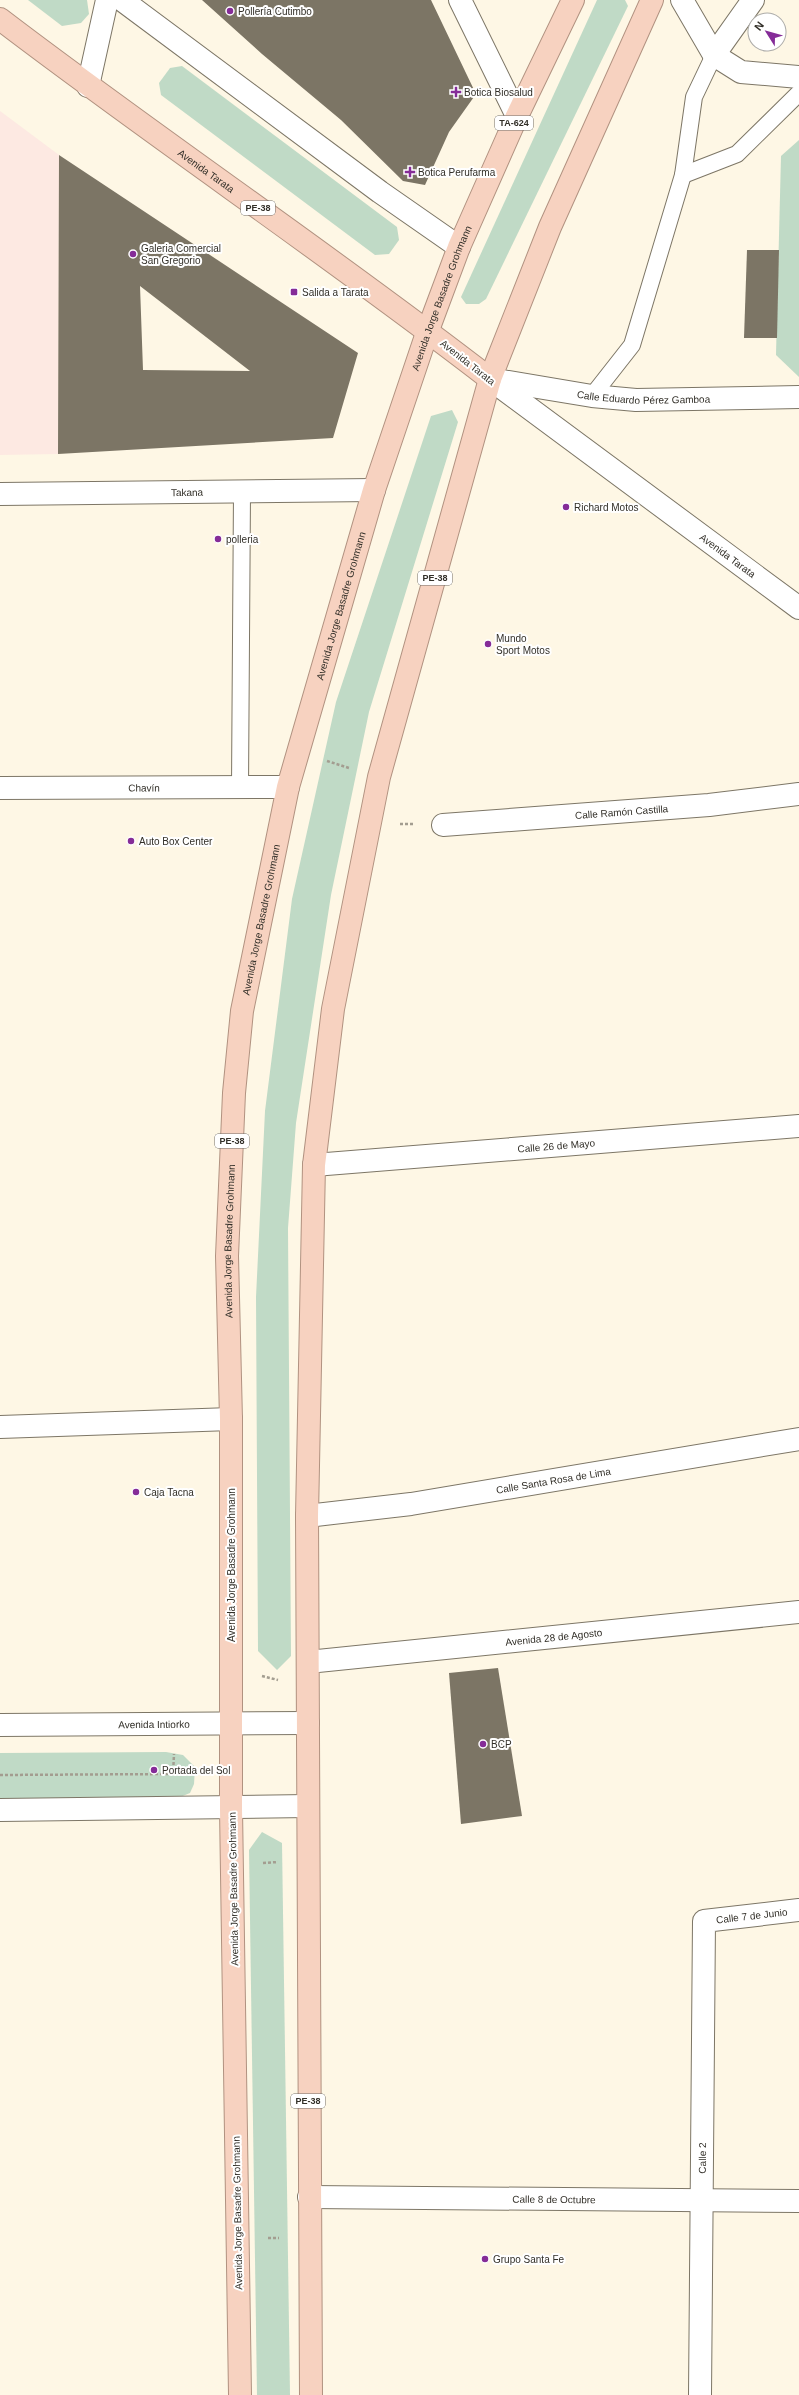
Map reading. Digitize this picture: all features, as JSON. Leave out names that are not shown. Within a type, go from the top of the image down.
[{"type":"highway","name":"Avenida Jorge Basadre Grohmann","points":[[240,2395],[230,1723],[231,1419],[228,1256],[234,1093],[242,1012],[288,787],[374,490],[428,330],[459,248],[517,116],[573,0]]},
{"type":"highway","points":[[490,379],[550,227],[652,0]]},
{"type":"highway","name":"Avenida Tarata","points":[[0,19],[88,86],[428,330],[490,379]]},
{"type":"highway","name":"PE-38","points":[[311,2395],[309,2238],[307,1516],[314,1166],[333,1009],[379,777],[490,379]]},
{"type":"street","points":[[88,86],[107,0]]},
{"type":"street","points":[[122,0],[380,192],[459,248]]},
{"type":"street","points":[[460,0],[517,116]]},
{"type":"street","points":[[682,0],[714,55],[741,72],[799,77]]},
{"type":"street","points":[[714,55],[753,0]]},
{"type":"street","name":"Calle Eduardo Pérez Gamboa","points":[[490,379],[592,396],[636,400],[799,397]]},
{"type":"street","name":"Avenida Tarata","points":[[490,379],[799,608]]},
{"type":"street","name":"Takana","points":[[0,494],[374,490]]},
{"type":"street","name":"Chavín","points":[[0,788],[288,787]]},
{"type":"street","name":"Calle Ramón Castilla","points":[[443,825],[709,805],[799,794]]},
{"type":"street","name":"Calle 26 de Mayo","points":[[314,1166],[799,1126]]},
{"type":"street","points":[[0,1427],[231,1419]]},
{"type":"street","name":"Calle Santa Rosa de Lima","points":[[307,1516],[411,1504],[799,1439]]},
{"type":"street","name":"Avenida 28 de Agosto","points":[[308,1662],[799,1612]]},
{"type":"street","name":"Avenida Intiorko","points":[[0,1725],[308,1723]]},
{"type":"street","points":[[0,1810],[231,1809],[308,1806]]},
{"type":"street","name":"Calle 7 de Junio","points":[[704,1920],[799,1910]]},
{"type":"street","name":"Calle 2","points":[[700,2395],[704,1920]]},
{"type":"street","name":"Calle 8 de Octubre","points":[[309,2198],[799,2201]]},
{"type":"lane","points":[[592,396],[632,345],[683,175],[694,97],[714,55]]},
{"type":"lane","points":[[683,175],[737,154],[799,93]]},
{"type":"lane","points":[[240,787],[242,492]]},
{"type":"path","points":[[298,753],[379,777]]},
{"type":"path","points":[[370,823],[443,825]]},
{"type":"path","points":[[230,1670],[308,1686]]},
{"type":"path","points":[[171,1809],[176,1724]]},
{"type":"path","points":[[0,1775],[173,1774]]},
{"type":"path","points":[[232,1862],[308,1862]]},
{"type":"path","points":[[238,2238],[309,2238]]},
{"type":"shaded area","points":[[0,111],[59,155],[58,454],[0,455]]},
{"type":"green space","points":[[28,0],[87,0],[89,14],[81,23],[62,26]]},
{"type":"green space","points":[[597,0],[625,0],[628,6],[486,299],[479,304],[466,304],[461,297]]},
{"type":"green space","points":[[182,66],[397,227],[399,240],[389,254],[375,255],[161,95],[159,83],[170,68]]},
{"type":"green space","points":[[799,140],[799,377],[776,355],[781,156]]},
{"type":"green space","points":[[452,410],[458,422],[369,712],[331,895],[296,1123],[288,1228],[291,1656],[277,1670],[258,1651],[256,1297],[265,1111],[292,899],[336,702],[431,416]]},
{"type":"green space","points":[[166,1752],[183,1755],[195,1767],[194,1784],[190,1793],[168,1802],[0,1803],[0,1753]]},
{"type":"green space","points":[[262,1832],[282,1843],[290,2395],[257,2395],[249,1850]]},
{"type":"building","points":[[202,0],[431,0],[476,94],[449,132],[425,185],[403,181],[341,120],[262,54]]},
{"type":"building","name":"Galeria Comercial San Gregorio","points":[[59,155],[358,353],[333,438],[58,454]],"holes":[[[140,286],[250,371],[143,370]]]},
{"type":"building","points":[[747,250],[779,250],[777,338],[744,338]]},
{"type":"building","name":"BCP","points":[[498,1668],[522,1816],[461,1824],[449,1673]]},
{"type":"place","name":"Pollería Cutimbo","points":[[230,11]]},
{"type":"place","name":"Botica Biosalud","points":[[456,92]]},
{"type":"place","name":"Botica Perufarma","points":[[410,172]]},
{"type":"place","name":"Galeria Comercial San Gregorio","points":[[133,254]]},
{"type":"place","name":"Salida a Tarata","points":[[294,292]]},
{"type":"place","name":"Richard Motos","points":[[566,507]]},
{"type":"place","name":"polleria","points":[[218,539]]},
{"type":"place","name":"Mundo Sport Motos","points":[[488,644]]},
{"type":"place","name":"Auto Box Center","points":[[131,841]]},
{"type":"place","name":"Caja Tacna","points":[[136,1492]]},
{"type":"place","name":"BCP","points":[[483,1744]]},
{"type":"place","name":"Portada del Sol","points":[[154,1770]]},
{"type":"place","name":"Grupo Santa Fe","points":[[485,2259]]}]
